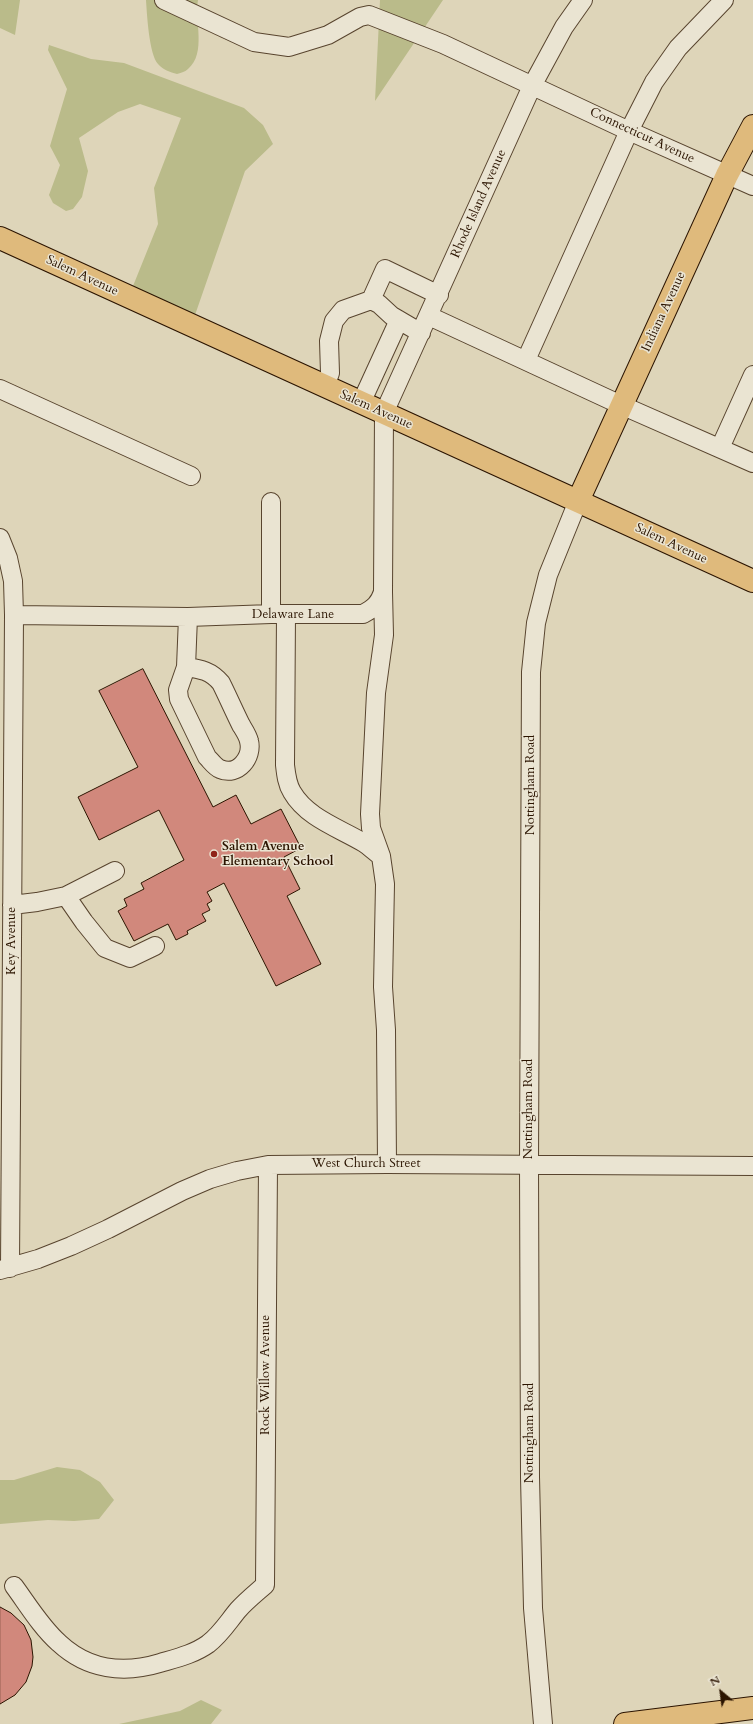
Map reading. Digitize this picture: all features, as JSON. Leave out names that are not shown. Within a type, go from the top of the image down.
[{"type":"main road","name":"Indiana Avenue","points":[[578,501],[727,175],[753,126]]},
{"type":"main road","name":"Salem Avenue","points":[[0,238],[753,581]]},
{"type":"main road","points":[[625,1724],[753,1708]]},
{"type":"street","name":"Connecticut Avenue","points":[[164,0],[254,42],[289,47],[328,35],[360,17],[370,15],[444,44],[629,131],[753,186]]},
{"type":"street","name":"Rhode Island Avenue","points":[[384,413],[439,295],[532,86],[564,27],[583,0]]},
{"type":"street","points":[[526,360],[629,131],[654,82],[678,48],[724,0]]},
{"type":"street","points":[[371,300],[386,269],[439,295]]},
{"type":"street","points":[[325,387],[330,373],[329,341],[334,320],[343,310],[371,300],[380,304],[398,320],[421,333]]},
{"type":"street","points":[[429,316],[621,405],[753,463]]},
{"type":"street","points":[[361,403],[398,320]]},
{"type":"street","points":[[720,448],[753,375]]},
{"type":"street","points":[[0,389],[191,476]]},
{"type":"street","name":"Delaware Lane","points":[[14,615],[188,617],[278,614],[363,614],[374,609],[379,603],[383,592],[384,413]]},
{"type":"street","name":"Nottingham Road","points":[[543,1724],[533,1608],[530,1469],[529,1164],[531,672],[536,623],[548,575],[578,501]]},
{"type":"street","points":[[271,502],[285,765],[290,786],[292,792],[306,809],[366,844],[381,856]]},
{"type":"street","name":"Key Avenue","points":[[0,538],[8,558],[13,581],[14,615],[12,905],[5,1269]]},
{"type":"street","points":[[383,592],[384,635],[376,693],[370,814],[372,828],[381,856],[385,884],[383,987],[386,1030],[387,1164]]},
{"type":"street","points":[[186,667],[208,671],[215,676],[221,684],[249,741],[249,756],[244,764],[236,769],[226,771],[220,769],[207,757],[179,699],[178,690],[186,667],[188,617]]},
{"type":"street","points":[[12,905],[66,896],[115,871]]},
{"type":"street","points":[[66,896],[84,922],[105,948],[130,958],[155,946]]},
{"type":"street","name":"West Church Street","points":[[5,1269],[38,1259],[77,1243],[108,1229],[182,1191],[210,1179],[237,1171],[268,1166],[529,1164],[753,1166]]},
{"type":"street","name":"Rock Willow Avenue","points":[[14,1586],[46,1630],[59,1643],[78,1657],[96,1665],[117,1670],[144,1667],[190,1654],[207,1645],[221,1633],[239,1609],[265,1585],[268,1166]]},
{"type":"green space","points":[[0,0],[20,0],[15,35],[0,28]]},
{"type":"green space","points":[[146,0],[198,0],[197,8],[199,36],[197,54],[194,62],[185,71],[177,74],[169,72],[160,66],[155,59],[152,52],[149,34]]},
{"type":"green space","points":[[380,0],[443,0],[375,101]]},
{"type":"green space","points":[[49,45],[91,59],[124,63],[244,108],[263,125],[273,144],[245,171],[195,315],[133,286],[158,224],[154,188],[181,118],[140,104],[118,112],[79,138],[88,171],[82,197],[73,209],[66,211],[53,203],[49,195],[60,165],[50,146],[67,89],[48,50]]},
{"type":"green space","points":[[57,1467],[80,1470],[100,1482],[114,1500],[99,1519],[74,1521],[48,1520],[0,1524],[0,1480],[14,1480]]},
{"type":"green space","points":[[201,1700],[222,1710],[211,1724],[119,1724],[180,1711]]},
{"type":"building","points":[[143,669],[213,807],[236,795],[251,824],[281,809],[301,848],[284,857],[300,889],[287,896],[321,964],[276,986],[224,883],[207,892],[212,901],[207,904],[210,910],[202,914],[206,921],[187,931],[188,934],[176,940],[168,924],[134,941],[118,911],[127,906],[124,899],[144,889],[141,883],[184,860],[159,810],[99,840],[78,797],[138,767],[99,691]]},
{"type":"building","points":[[0,1607],[11,1613],[24,1625],[31,1640],[33,1657],[32,1666],[26,1682],[15,1695],[0,1704]]},
{"type":"place","name":"Salem Avenue Elementary School","points":[[214,854]]}]
